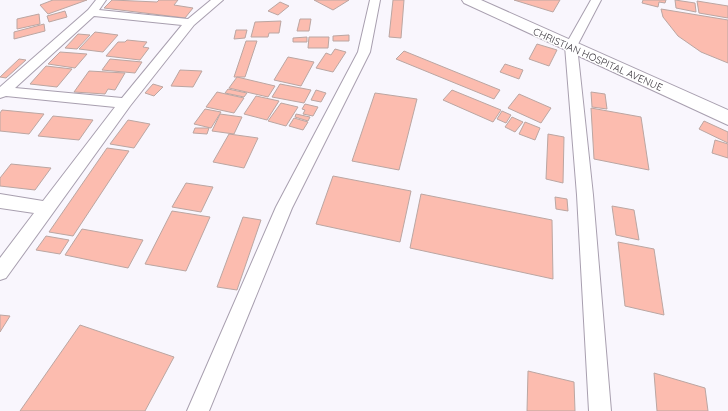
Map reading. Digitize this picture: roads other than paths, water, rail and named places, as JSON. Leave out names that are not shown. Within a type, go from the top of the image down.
[{"type":"main road","name":"CHRISTIAN HOSPITAL AVENUE","points":[[469,0],[728,118]]},
{"type":"street","points":[[2,93],[92,12],[101,0]]},
{"type":"street","points":[[0,272],[125,103],[190,23],[218,0]]},
{"type":"street","points":[[198,411],[284,207],[364,52],[375,0]]},
{"type":"street","points":[[596,0],[571,46],[585,196],[600,411]]},
{"type":"street","points":[[92,12],[190,23]]},
{"type":"street","points":[[2,93],[125,103]]},
{"type":"street","points":[[0,201],[47,208]]}]
